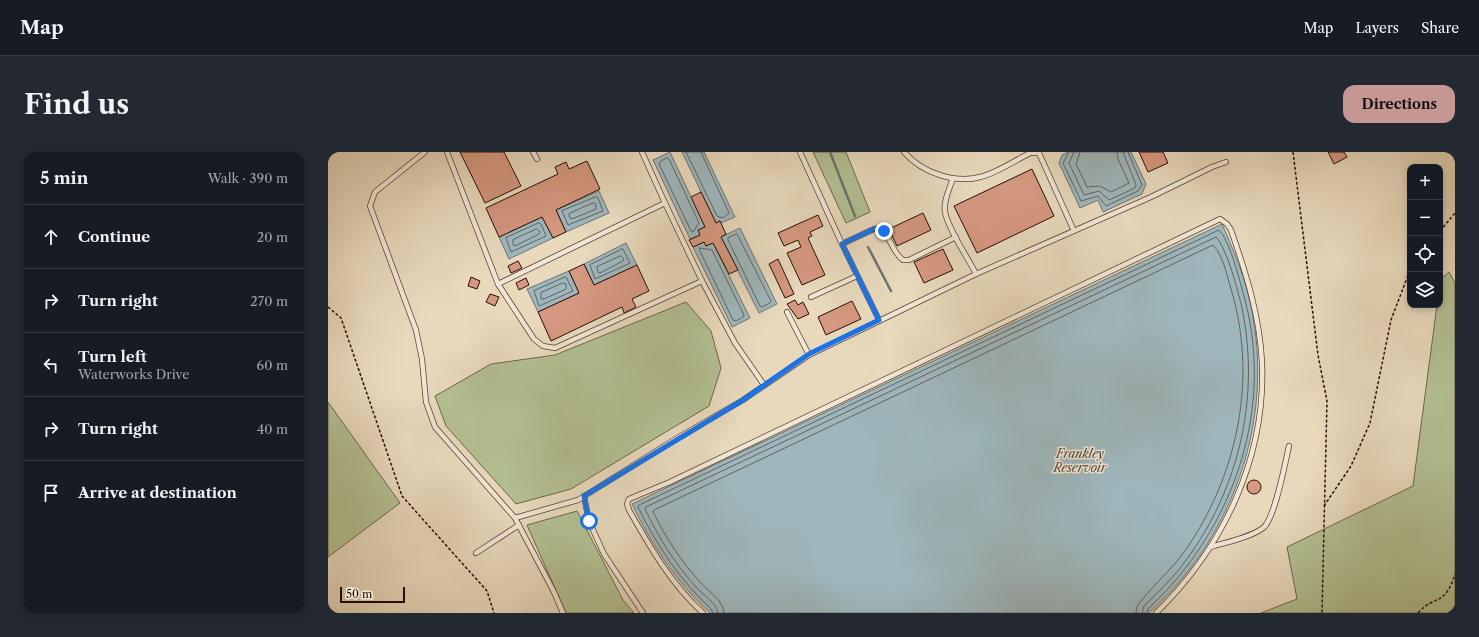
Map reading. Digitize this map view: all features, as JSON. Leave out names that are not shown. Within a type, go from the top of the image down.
[{"type":"lane","points":[[425,152],[375,192],[370,206],[416,330],[422,359],[426,402],[435,427],[515,518],[554,592],[563,613]]},
{"type":"lane","points":[[447,152],[498,284],[534,339],[543,346],[555,348],[702,281]]},
{"type":"lane","points":[[533,152],[537,159]]},
{"type":"lane","points":[[642,152],[702,281],[735,343],[764,385]]},
{"type":"lane","points":[[800,152],[879,320]]},
{"type":"lane","points":[[904,152],[929,172],[953,178],[978,178],[1030,153],[1039,153],[1074,231]]},
{"type":"lane","points":[[515,518],[578,500],[743,400],[809,354],[976,274],[1151,197],[1212,166],[1226,162]]},
{"type":"lane","points":[[953,178],[946,200],[945,211],[956,237],[976,274]]},
{"type":"lane","points":[[498,284],[665,203]]},
{"type":"lane","points":[[703,613],[677,585],[658,558],[629,510],[627,504],[629,499],[670,482],[1220,219],[1227,224],[1230,230],[1246,273],[1257,321],[1262,364],[1260,412],[1246,472],[1232,510],[1210,548],[1191,576],[1156,613]]},
{"type":"lane","points":[[842,244],[874,229],[880,228],[889,239],[897,255],[903,260],[909,260],[956,237]]},
{"type":"lane","points":[[811,298],[857,276]]},
{"type":"lane","points":[[788,312],[809,354]]},
{"type":"lane","points":[[1210,548],[1252,533],[1264,527],[1272,512],[1289,446]]},
{"type":"lane","points":[[584,496],[589,521],[604,554],[643,613]]},
{"type":"lane","points":[[476,554],[519,525]]},
{"type":"path","points":[[1293,152],[1318,355],[1327,401],[1322,613]]},
{"type":"path","points":[[1443,227],[1455,213]]},
{"type":"path","points":[[1324,506],[1351,466],[1370,423],[1391,320],[1409,272]]},
{"type":"path","points":[[328,307],[341,318],[402,496],[487,591],[494,606],[494,613]]},
{"type":"path","points":[[1418,613],[1422,609],[1442,598],[1451,588],[1455,574]]},
{"type":"green space","points":[[813,152],[846,152],[870,212],[846,223]]},
{"type":"green space","points":[[1449,272],[1455,283],[1455,613],[1261,613],[1297,599],[1287,547],[1413,486],[1437,308],[1443,308],[1443,277]]},
{"type":"green space","points":[[686,302],[711,331],[721,368],[709,406],[571,489],[516,504],[446,426],[435,396],[491,364],[555,355]]},
{"type":"green space","points":[[328,402],[400,503],[328,557]]},
{"type":"green space","points":[[577,511],[623,600],[634,613],[566,613],[527,525]]},
{"type":"water","points":[[670,152],[705,227],[698,230],[700,235],[690,239],[653,160]]},
{"type":"water","points":[[682,152],[704,152],[735,217],[721,223],[720,221],[716,223]]},
{"type":"water","points":[[1068,152],[1131,152],[1146,184],[1142,194],[1103,212],[1098,200],[1080,208],[1059,163],[1062,155]]},
{"type":"water","points":[[599,191],[609,213],[566,232],[556,210]]},
{"type":"water","points":[[542,217],[553,238],[509,259],[499,237]]},
{"type":"water","name":"Frankley Reservoir","points":[[1222,224],[1246,285],[1256,338],[1258,382],[1253,425],[1243,467],[1227,508],[1206,546],[1180,581],[1149,613],[710,613],[686,589],[676,576],[648,534],[632,504]]},
{"type":"water","points":[[740,228],[777,304],[759,313],[721,237]]},
{"type":"water","points":[[704,242],[706,246],[713,243],[750,318],[732,327],[693,247]]},
{"type":"water","points":[[626,243],[637,265],[594,285],[584,264]]},
{"type":"water","points":[[569,271],[579,293],[538,312],[527,289]]},
{"type":"building","points":[[460,152],[504,152],[521,186],[485,203]]},
{"type":"building","points":[[1139,152],[1163,152],[1168,163],[1148,172]]},
{"type":"building","points":[[1328,152],[1344,152],[1347,157],[1334,164]]},
{"type":"building","points":[[587,161],[600,189],[556,210],[566,232],[553,238],[542,217],[499,237],[486,208],[558,174],[555,167],[566,162],[569,169]]},
{"type":"building","points":[[1032,169],[1054,216],[977,253],[954,206]]},
{"type":"building","points":[[701,192],[716,223],[720,221],[726,234],[721,237],[738,270],[729,274],[713,243],[706,246],[704,242],[693,247],[689,240],[700,235],[698,230],[705,227],[691,197]]},
{"type":"building","points":[[923,213],[931,230],[897,246],[889,229]]},
{"type":"building","points":[[818,215],[823,226],[810,232],[812,236],[808,238],[825,275],[802,285],[787,253],[801,247],[798,240],[784,246],[778,233]]},
{"type":"building","points":[[943,249],[953,270],[924,283],[914,262]]},
{"type":"building","points":[[778,259],[794,294],[785,298],[769,264]]},
{"type":"building","points":[[518,261],[522,268],[511,273],[508,266]]},
{"type":"building","points":[[584,264],[594,285],[637,265],[649,291],[632,299],[636,307],[624,313],[622,307],[551,341],[538,312],[579,293],[569,271]]},
{"type":"building","points":[[471,277],[480,281],[477,289],[468,286]]},
{"type":"building","points":[[526,278],[529,285],[519,290],[516,283]]},
{"type":"building","points":[[490,294],[499,297],[495,306],[486,302]]},
{"type":"building","points":[[795,300],[798,305],[803,302],[809,314],[798,319],[787,304]]},
{"type":"building","points":[[852,301],[861,319],[826,335],[818,317]]},
{"type":"building","points":[[1254,480],[1259,482],[1261,487],[1259,492],[1254,494],[1249,492],[1247,487],[1249,482]]},
{"type":"waterway","points":[[830,152],[855,216]]},
{"type":"waterway","points":[[868,247],[891,291]]},
{"type":"route","points":[[589,521],[584,496],[674,440],[743,400],[809,354],[879,320],[842,244],[874,229],[880,228],[884,231]]}]
